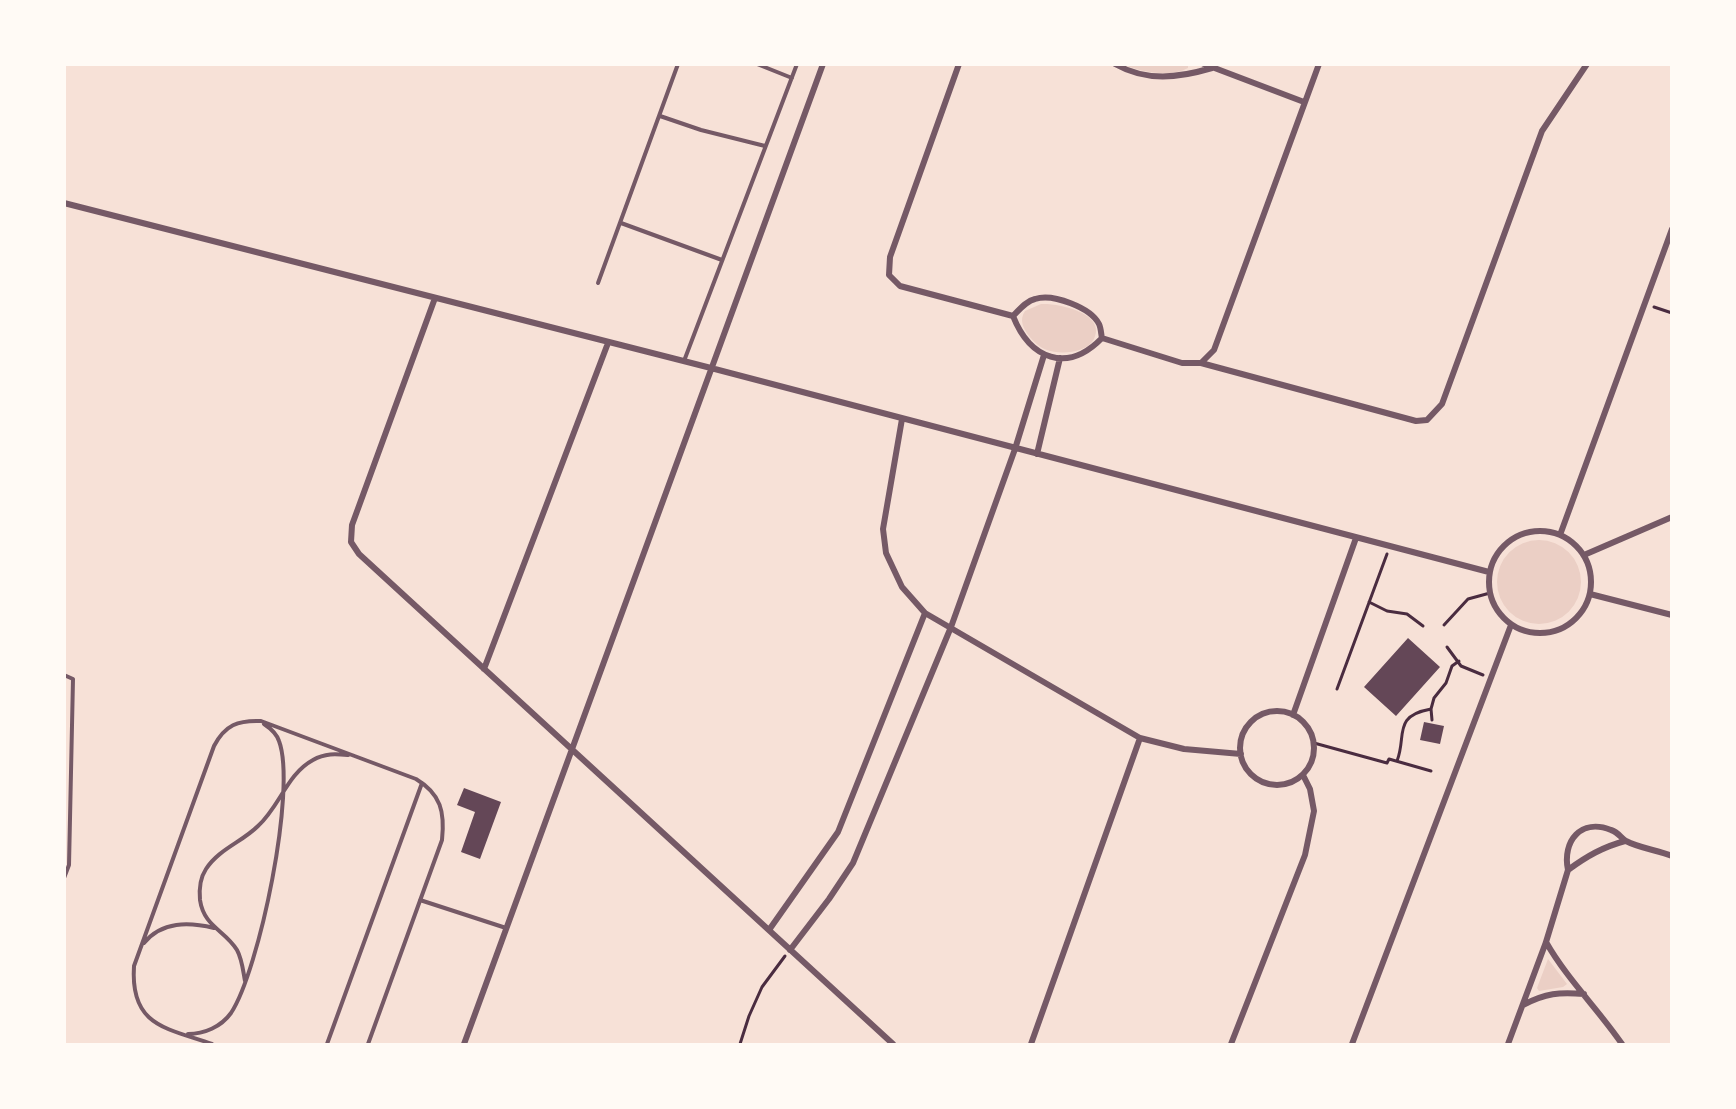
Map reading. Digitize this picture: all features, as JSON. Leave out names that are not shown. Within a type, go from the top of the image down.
[{"type":"street","points":[[464,1044],[823,64]]},
{"type":"street","points":[[959,64],[890,257],[889,275],[900,286],[1013,316]]},
{"type":"street","points":[[1115,64],[1125,70],[1161,78],[1187,75],[1212,68]]},
{"type":"street","points":[[1204,64],[1304,102]]},
{"type":"street","points":[[1201,363],[1214,350],[1319,64]]},
{"type":"street","points":[[1102,338],[1182,363],[1201,363],[1416,421],[1427,420],[1442,404],[1542,131],[1587,64]]},
{"type":"street","points":[[64,203],[711,368],[1489,572]]},
{"type":"street","points":[[1560,535],[1671,229]]},
{"type":"street","points":[[435,298],[352,525],[351,542],[359,554],[893,1044]]},
{"type":"street","points":[[1013,316],[1036,298],[1054,299],[1088,312],[1099,324],[1102,338]]},
{"type":"street","points":[[1013,316],[1025,341],[1044,355],[1060,358],[1084,353],[1102,338]]},
{"type":"street","points":[[484,669],[608,342]]},
{"type":"street","points":[[790,950],[853,863],[951,627],[1015,449],[1044,355]]},
{"type":"street","points":[[1037,454],[1060,358]]},
{"type":"street","points":[[902,419],[883,529],[886,553],[902,586],[925,613],[1140,738],[1185,749],[1241,754]]},
{"type":"street","points":[[1584,555],[1671,517]]},
{"type":"street","points":[[1530,531],[1545,531],[1560,535],[1570,540],[1584,555],[1592,581],[1590,594],[1585,607],[1565,627],[1552,632],[1538,633],[1511,625],[1496,608],[1490,593],[1489,572],[1494,558],[1515,536],[1530,531]]},
{"type":"street","points":[[1293,715],[1356,538]]},
{"type":"street","points":[[1590,594],[1671,615]]},
{"type":"street","points":[[769,930],[838,832],[925,613]]},
{"type":"street","points":[[1352,1044],[1511,625]]},
{"type":"street","points":[[1276,712],[1293,715],[1307,726],[1314,743],[1312,760],[1303,775],[1288,784],[1270,784],[1261,781],[1248,770],[1241,754],[1242,737],[1252,722],[1259,717],[1276,712]]},
{"type":"street","points":[[1031,1044],[1140,738]]},
{"type":"street","points":[[1232,1044],[1305,855],[1314,811],[1310,789],[1303,775]]},
{"type":"street","points":[[1508,1044],[1546,942],[1568,870],[1566,859],[1570,841],[1580,831],[1596,827],[1604,828],[1613,830],[1625,841],[1671,856]]},
{"type":"street","points":[[1568,870],[1589,854],[1625,841]]},
{"type":"street","points":[[1546,942],[1555,958],[1622,1044]]},
{"type":"street","points":[[1523,1005],[1541,996],[1561,993],[1584,994]]},
{"type":"lane","points":[[598,284],[678,64]]},
{"type":"lane","points":[[757,64],[792,78]]},
{"type":"lane","points":[[683,362],[797,64]]},
{"type":"lane","points":[[660,116],[701,130],[765,146]]},
{"type":"lane","points":[[621,223],[722,260]]},
{"type":"lane","points":[[64,675],[73,679],[69,866],[64,878]]},
{"type":"lane","points":[[212,1044],[153,1022],[143,1011],[137,999],[133,984],[134,966],[214,746],[220,734],[232,724],[246,720],[261,722],[422,783],[430,788],[443,814],[442,840],[368,1044]]},
{"type":"lane","points":[[184,1035],[202,1034],[230,1014],[245,981],[267,909],[277,849],[283,768],[279,741],[271,729],[261,722]]},
{"type":"lane","points":[[245,981],[237,950],[205,916],[200,901],[200,885],[205,870],[226,848],[259,826],[298,771],[313,760],[328,754],[352,755]]},
{"type":"lane","points":[[327,1044],[422,783]]},
{"type":"lane","points":[[420,900],[506,928]]},
{"type":"lane","points":[[141,948],[150,936],[180,923],[215,929]]},
{"type":"path","points":[[1644,304],[1671,313]]},
{"type":"path","points":[[1337,689],[1389,546]]},
{"type":"path","points":[[1443,625],[1468,599],[1490,593]]},
{"type":"path","points":[[1369,602],[1387,611],[1407,614],[1423,626]]},
{"type":"path","points":[[1447,647],[1467,669],[1491,677]]},
{"type":"path","points":[[1432,720],[1431,709],[1434,698],[1446,683],[1452,666],[1459,661]]},
{"type":"path","points":[[1397,761],[1401,730],[1413,715],[1431,709]]},
{"type":"path","points":[[1314,743],[1387,764],[1389,759],[1431,771]]},
{"type":"path","points":[[740,1044],[762,987],[790,950]]},
{"type":"shaded area","points":[[1124,65],[1188,65],[1188,68],[1165,73],[1147,72]]},
{"type":"shaded area","points":[[1041,304],[1058,305],[1079,311],[1087,316],[1094,322],[1096,330],[1091,344],[1073,352],[1052,352],[1040,346],[1027,333],[1022,321],[1025,311]]},
{"type":"shaded area","points":[[1539,540],[1562,547],[1574,559],[1581,582],[1574,605],[1562,617],[1539,624],[1516,617],[1504,605],[1497,582],[1504,559],[1516,547]]},
{"type":"shaded area","points":[[1548,959],[1567,984],[1563,987],[1539,991],[1537,988]]},
{"type":"building","points":[[1408,638],[1440,667],[1396,716],[1364,687]]},
{"type":"building","points":[[1424,722],[1444,726],[1440,744],[1420,740]]},
{"type":"building","points":[[464,788],[501,802],[480,859],[461,852],[475,812],[457,805]]}]
